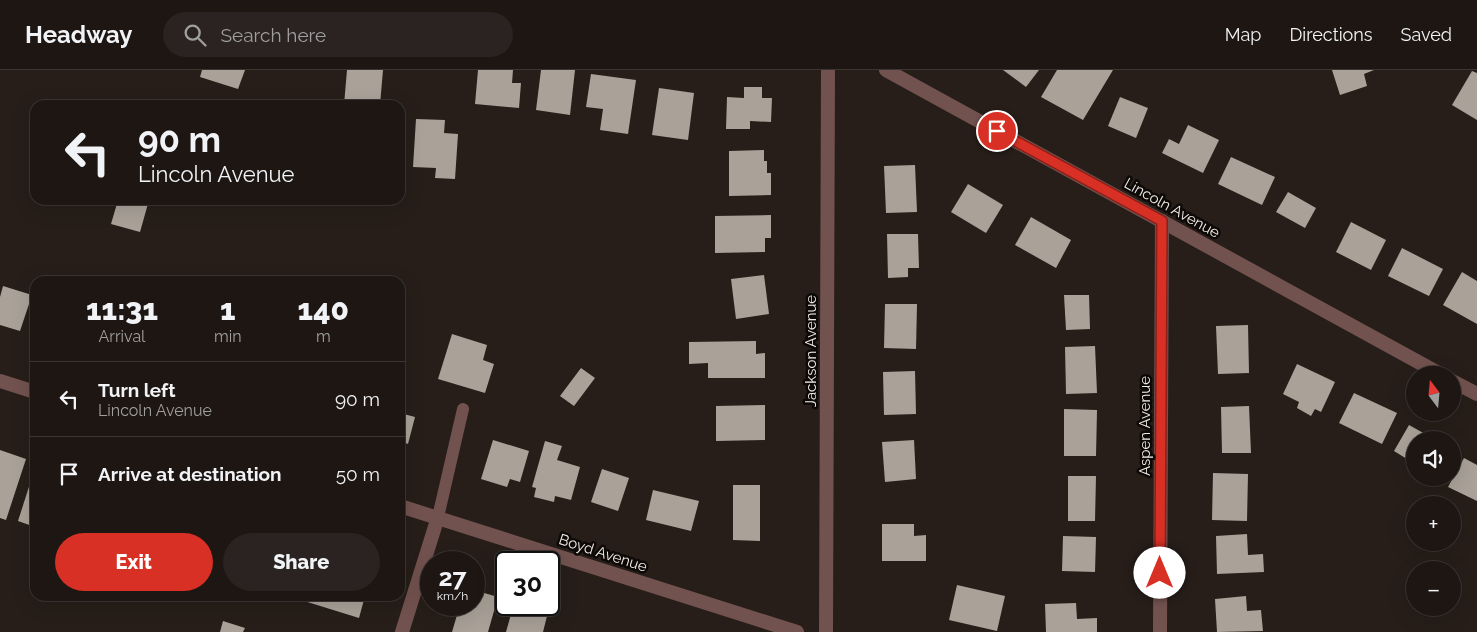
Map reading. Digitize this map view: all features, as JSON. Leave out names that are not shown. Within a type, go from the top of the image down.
[{"type":"street","name":"Jackson Avenue","points":[[826,632],[828,70]]},
{"type":"street","name":"Lincoln Avenue","points":[[886,70],[1426,366]]},
{"type":"street","name":"Aspen Avenue","points":[[1160,632],[1162,221]]},
{"type":"street","points":[[0,380],[30,390]]},
{"type":"street","points":[[1461,386],[1477,394]]},
{"type":"street","name":"Boyd Avenue","points":[[405,507],[797,632]]},
{"type":"street","points":[[402,632],[438,517]]},
{"type":"lane","points":[[438,517],[463,409]]},
{"type":"building","points":[[202,70],[245,70],[238,89],[200,77]]},
{"type":"building","points":[[347,70],[383,70],[380,100],[344,100]]},
{"type":"building","points":[[478,70],[513,70],[512,83],[521,83],[519,108],[475,104]]},
{"type":"building","points":[[541,70],[575,70],[570,115],[536,110]]},
{"type":"building","points":[[1003,70],[1039,70],[1026,87]]},
{"type":"building","points":[[1057,70],[1113,70],[1083,120],[1041,97]]},
{"type":"building","points":[[1332,70],[1374,70],[1364,74],[1367,86],[1340,95]]},
{"type":"building","points":[[1472,71],[1477,73],[1477,120],[1452,105]]},
{"type":"building","points":[[591,74],[636,80],[628,134],[600,130],[603,109],[586,107]]},
{"type":"building","points":[[744,87],[762,87],[762,98],[772,98],[771,122],[750,121],[750,129],[726,129],[727,97],[744,98]]},
{"type":"building","points":[[659,88],[694,93],[688,140],[652,135]]},
{"type":"building","points":[[1120,97],[1148,108],[1136,138],[1108,126]]},
{"type":"building","points":[[416,119],[445,120],[444,133],[458,134],[455,179],[435,178],[436,168],[413,167]]},
{"type":"building","points":[[1188,125],[1219,140],[1203,173],[1162,153],[1169,139],[1179,144]]},
{"type":"building","points":[[764,150],[764,161],[767,161],[767,173],[771,173],[771,195],[729,196],[729,151]]},
{"type":"building","points":[[1231,157],[1275,177],[1262,205],[1218,184]]},
{"type":"building","points":[[915,165],[917,212],[886,213],[884,166]]},
{"type":"building","points":[[968,184],[1003,205],[986,233],[951,212]]},
{"type":"building","points":[[1288,192],[1316,208],[1305,228],[1276,212]]},
{"type":"building","points":[[117,205],[148,205],[140,232],[111,224]]},
{"type":"building","points":[[771,215],[771,238],[765,238],[765,252],[715,253],[715,216]]},
{"type":"building","points":[[1031,217],[1071,240],[1056,268],[1015,245]]},
{"type":"building","points":[[1351,222],[1386,240],[1371,270],[1336,252]]},
{"type":"building","points":[[887,234],[918,234],[919,268],[908,268],[908,277],[888,278]]},
{"type":"building","points":[[1402,248],[1443,269],[1429,296],[1388,276]]},
{"type":"building","points":[[1462,272],[1477,281],[1477,324],[1443,305]]},
{"type":"building","points":[[764,275],[769,314],[736,319],[731,279]]},
{"type":"building","points":[[3,286],[30,294],[30,301],[20,331],[0,325],[0,297]]},
{"type":"building","points":[[1064,295],[1089,295],[1090,329],[1066,330]]},
{"type":"building","points":[[885,304],[917,304],[916,349],[884,348]]},
{"type":"building","points":[[1248,325],[1249,373],[1218,374],[1216,326]]},
{"type":"building","points":[[452,334],[487,345],[483,360],[494,364],[485,393],[438,379]]},
{"type":"building","points":[[756,341],[756,354],[765,353],[765,378],[708,378],[708,363],[689,364],[689,342]]},
{"type":"building","points":[[1095,346],[1097,393],[1066,394],[1065,347]]},
{"type":"building","points":[[1297,364],[1335,382],[1321,412],[1315,409],[1311,416],[1297,408],[1299,402],[1283,394]]},
{"type":"building","points":[[581,368],[595,378],[574,406],[560,396]]},
{"type":"building","points":[[915,371],[916,414],[884,415],[883,372]]},
{"type":"building","points":[[1354,393],[1397,413],[1382,444],[1339,423]]},
{"type":"building","points":[[765,405],[765,440],[716,441],[716,406]]},
{"type":"building","points":[[1249,406],[1251,453],[1222,453],[1221,407]]},
{"type":"building","points":[[1064,409],[1097,410],[1096,456],[1064,456]]},
{"type":"building","points":[[405,414],[415,417],[408,444],[405,443]]},
{"type":"building","points":[[1409,425],[1420,431],[1406,431],[1406,458],[1394,451]]},
{"type":"building","points":[[493,440],[529,451],[520,482],[510,479],[507,487],[481,479]]},
{"type":"building","points":[[914,440],[916,479],[885,482],[882,442]]},
{"type":"building","points":[[545,441],[562,446],[557,460],[580,467],[571,500],[555,496],[554,502],[534,497],[536,488],[532,487]]},
{"type":"building","points":[[0,450],[26,459],[6,520],[0,518]]},
{"type":"building","points":[[1464,458],[1477,465],[1477,501],[1448,487],[1461,486],[1461,463]]},
{"type":"building","points":[[602,469],[629,478],[618,511],[591,502]]},
{"type":"building","points":[[1213,473],[1248,474],[1247,521],[1212,520]]},
{"type":"building","points":[[1068,476],[1096,476],[1095,521],[1068,521]]},
{"type":"building","points":[[30,484],[30,525],[18,521]]},
{"type":"building","points":[[733,485],[760,485],[760,541],[733,540]]},
{"type":"building","points":[[653,490],[699,501],[691,531],[646,520]]},
{"type":"building","points":[[882,524],[914,524],[914,536],[926,535],[926,561],[882,561]]},
{"type":"building","points":[[1247,534],[1248,555],[1263,554],[1264,572],[1217,574],[1216,536]]},
{"type":"building","points":[[1063,536],[1096,537],[1095,572],[1062,571]]},
{"type":"building","points":[[957,585],[1005,596],[997,631],[949,620]]},
{"type":"building","points":[[485,593],[495,596],[495,608],[488,632],[452,632],[457,616],[485,616]]},
{"type":"building","points":[[1246,596],[1247,611],[1261,610],[1263,631],[1217,632],[1215,599]]},
{"type":"building","points":[[304,601],[364,601],[359,618]]},
{"type":"building","points":[[1076,603],[1077,619],[1097,618],[1097,632],[1046,632],[1045,604]]},
{"type":"building","points":[[510,616],[547,616],[543,632],[506,632]]},
{"type":"building","points":[[223,621],[245,628],[243,632],[220,632]]},
{"type":"route","points":[[997,131],[1162,221],[1160,573]]}]
